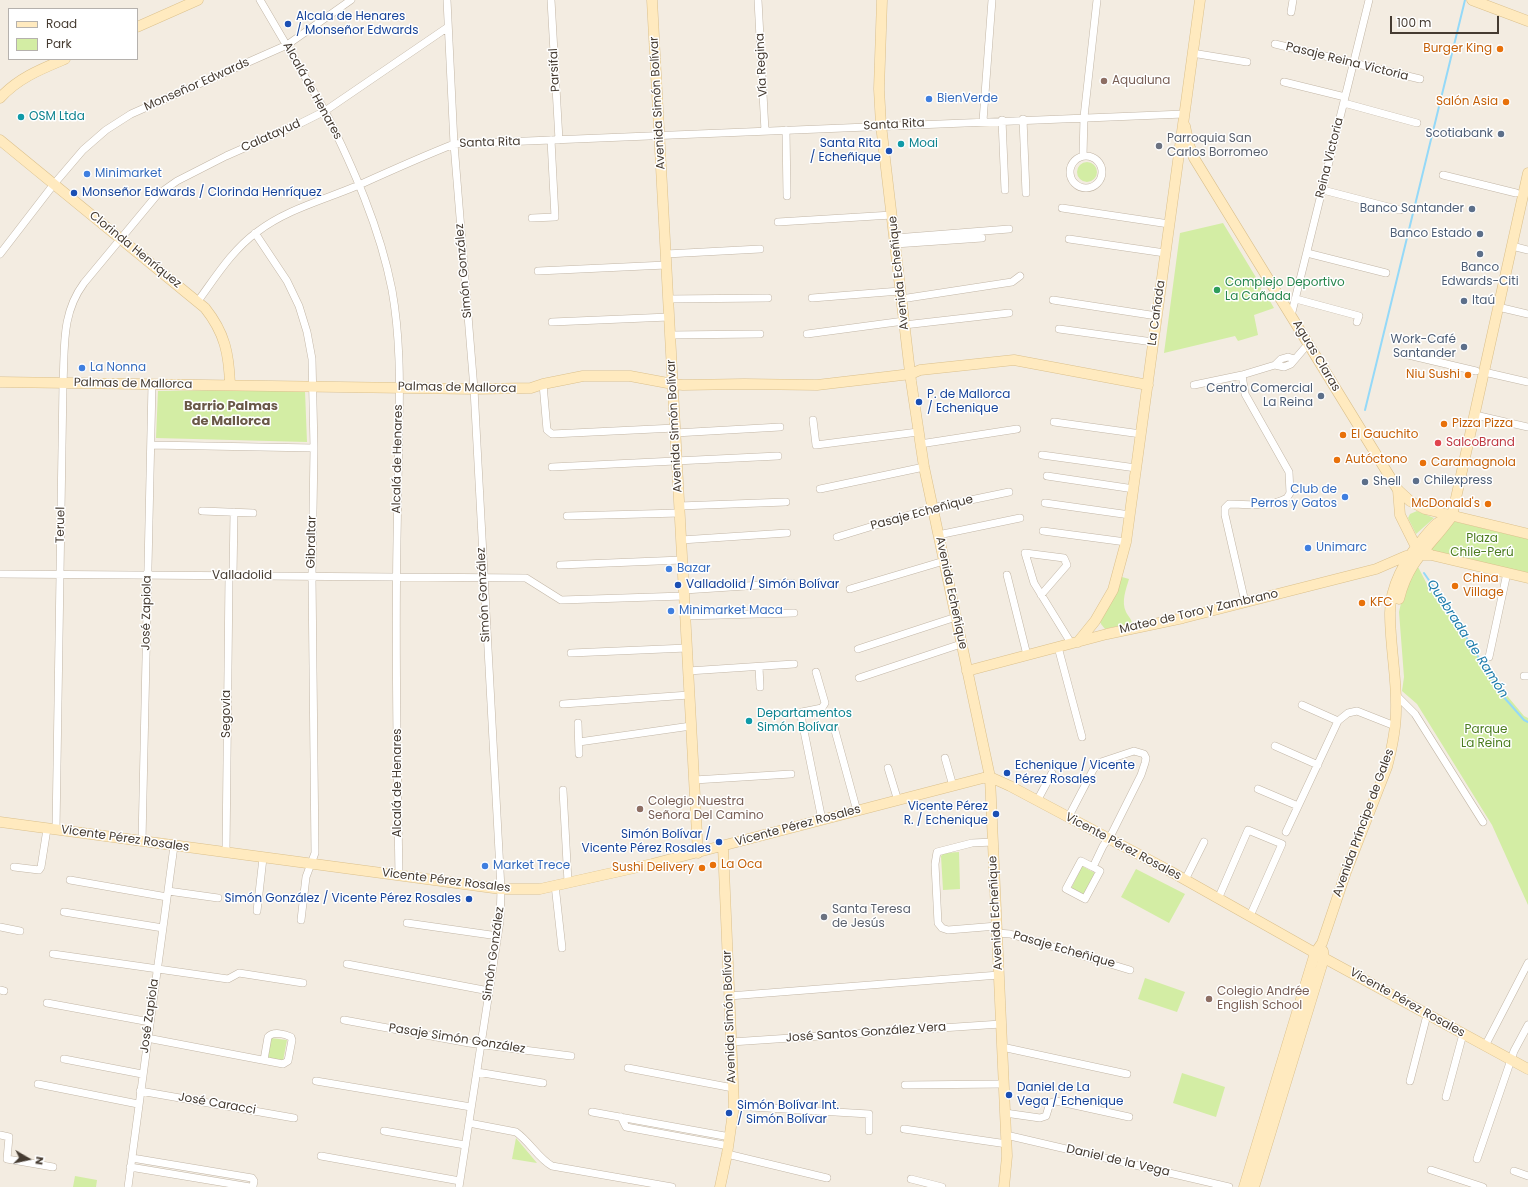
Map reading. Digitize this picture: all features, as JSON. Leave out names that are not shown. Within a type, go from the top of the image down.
[{"type":"street","points":[[138,27],[198,0]]},
{"type":"street","name":"Alcalá de Henares","points":[[260,0],[325,111],[358,185],[384,256],[392,291],[398,342],[400,387],[397,577],[399,876]]},
{"type":"street","name":"Monseñor Edwards","points":[[0,254],[54,184],[83,150],[106,130],[132,114],[287,45],[351,0]]},
{"type":"street","name":"Simón González","points":[[447,0],[454,144],[474,389],[483,578],[501,889],[498,936],[459,1184]]},
{"type":"street","name":"Parsifal","points":[[551,0],[559,140]]},
{"type":"street","name":"Avenida Simón Bolívar","points":[[652,0],[698,853]]},
{"type":"street","name":"Vía Regina","points":[[758,0],[765,131]]},
{"type":"street","name":"Avenida Echeñique","points":[[882,0],[879,89],[881,126],[918,432],[932,508],[990,778],[1007,1168],[1004,1187]]},
{"type":"street","points":[[983,121],[992,0]]},
{"type":"street","points":[[1083,156],[1084,117],[1097,0]]},
{"type":"street","name":"La Cañada","points":[[1075,642],[1095,621],[1113,590],[1126,542],[1200,0]]},
{"type":"street","points":[[1290,12],[1294,0]]},
{"type":"street","name":"Reina Victoria","points":[[1291,316],[1369,0]]},
{"type":"street","points":[[1472,0],[1528,21]]},
{"type":"street","name":"Calatayud","points":[[121,238],[157,195],[177,181],[226,156],[325,111],[448,27]]},
{"type":"street","name":"Pasaje Reina Victoria","points":[[1275,44],[1420,79]]},
{"type":"street","points":[[1192,53],[1247,62]]},
{"type":"street","points":[[0,98],[14,84],[63,60]]},
{"type":"street","points":[[1284,82],[1418,123]]},
{"type":"street","name":"Santa Rita","points":[[198,301],[230,258],[256,233],[272,222],[299,208],[358,185],[454,144],[1023,119],[1184,114]]},
{"type":"street","name":"Aguas Claras","points":[[1184,114],[1186,133],[1194,158],[1398,490],[1418,506],[1452,516],[1528,534]]},
{"type":"street","points":[[1023,119],[1026,193]]},
{"type":"street","points":[[1002,120],[1005,190]]},
{"type":"street","points":[[786,130],[787,196]]},
{"type":"street","name":"Clorinda Henríquez","points":[[0,140],[198,301],[211,316],[223,337],[228,354],[230,385]]},
{"type":"street","points":[[532,218],[555,216],[551,140]]},
{"type":"street","points":[[1083,156],[1088,156],[1098,160],[1102,169],[1102,175],[1097,184],[1087,187],[1077,184],[1071,176],[1070,171],[1074,161],[1083,156]]},
{"type":"street","points":[[1177,163],[1184,157],[1190,156],[1194,158]]},
{"type":"street","points":[[1452,516],[1475,415],[1480,372],[1498,307],[1528,172]]},
{"type":"street","points":[[1443,175],[1516,193]]},
{"type":"street","points":[[1323,190],[1400,210]]},
{"type":"street","points":[[1062,208],[1169,224]]},
{"type":"street","points":[[778,222],[892,215]]},
{"type":"street","points":[[895,241],[1009,229]]},
{"type":"street","name":"Gibraltar","points":[[256,233],[287,281],[299,306],[310,345],[313,386],[314,448],[312,576],[315,853],[306,877],[301,920]]},
{"type":"street","name":"Teruel","points":[[14,867],[39,870],[51,829],[60,575],[63,383],[66,323],[70,306],[81,286],[121,238]]},
{"type":"street","points":[[895,241],[982,238]]},
{"type":"street","points":[[1069,239],[1165,253]]},
{"type":"street","points":[[1512,246],[1528,250]]},
{"type":"street","points":[[666,254],[760,249]]},
{"type":"street","points":[[1307,253],[1386,273]]},
{"type":"street","points":[[538,271],[666,265]]},
{"type":"street","points":[[812,298],[901,295],[1012,282],[1020,276]]},
{"type":"street","points":[[668,300],[768,298]]},
{"type":"street","points":[[1296,299],[1359,316],[1357,322]]},
{"type":"street","points":[[1053,300],[1157,316]]},
{"type":"street","points":[[1498,307],[1528,314]]},
{"type":"street","points":[[807,334],[1009,313]]},
{"type":"street","points":[[552,322],[669,317]]},
{"type":"street","points":[[1059,330],[1153,342]]},
{"type":"street","points":[[670,335],[760,334]]},
{"type":"street","points":[[1194,385],[1273,366],[1281,359],[1288,357],[1294,359],[1308,344]]},
{"type":"street","points":[[1404,354],[1528,382]]},
{"type":"street","name":"Palmas de Mallorca","points":[[0,382],[474,389],[531,388],[583,376],[630,376],[673,384],[818,385],[911,374],[921,376],[1026,362],[1148,385]]},
{"type":"street","points":[[1242,374],[1245,394],[1289,472],[1290,493],[1287,498],[1269,505],[1229,504],[1224,508],[1246,602]]},
{"type":"street","name":"José Zapiola","points":[[142,841],[152,384]]},
{"type":"street","points":[[543,384],[547,430],[552,434],[780,427]]},
{"type":"street","points":[[1475,415],[1528,427]]},
{"type":"street","points":[[813,420],[816,445],[918,432]]},
{"type":"street","points":[[1054,422],[1141,434]]},
{"type":"street","points":[[920,444],[1018,429]]},
{"type":"street","points":[[151,445],[314,448]]},
{"type":"street","points":[[1042,455],[1136,468]]},
{"type":"street","points":[[552,467],[778,456]]},
{"type":"street","points":[[820,489],[924,467]]},
{"type":"street","points":[[1047,476],[1134,489]]},
{"type":"street","name":"Aguas Claras","points":[[1398,490],[1400,514],[1420,553]]},
{"type":"street","name":"Pasaje Echeñique","points":[[837,536],[932,508],[1009,492]]},
{"type":"street","points":[[567,516],[786,502]]},
{"type":"street","points":[[1044,503],[1130,515]]},
{"type":"street","points":[[1400,514],[1418,506]]},
{"type":"street","points":[[202,511],[253,513]]},
{"type":"street","name":"Segovia","points":[[226,853],[231,576],[234,512]]},
{"type":"street","name":"Avenida Príncipe de Gales","points":[[1393,654],[1396,612],[1402,587],[1411,567],[1438,522],[1452,516]]},
{"type":"street","name":"Pasaje Echeñique","points":[[938,535],[1020,518]]},
{"type":"street","points":[[1043,531],[1126,542]]},
{"type":"street","points":[[681,540],[787,533]]},
{"type":"street","points":[[1041,595],[1067,565],[1064,558],[1025,553],[1034,583],[1041,595],[1075,642]]},
{"type":"street","points":[[1420,553],[1528,578]]},
{"type":"street","name":"Avenida Príncipe de Gales","points":[[1254,1187],[1320,956],[1322,943],[1346,872],[1387,767],[1393,745],[1396,695],[1390,613],[1391,602],[1399,576],[1420,553]]},
{"type":"street","name":"Mateo de Toro y Zambrano","points":[[967,671],[1095,637],[1183,618],[1246,602],[1384,566],[1420,553]]},
{"type":"street","points":[[560,565],[682,560]]},
{"type":"street","points":[[850,588],[944,561]]},
{"type":"street","points":[[1384,566],[1395,569],[1399,576]]},
{"type":"street","points":[[1488,657],[1507,573]]},
{"type":"street","name":"Valladolid","points":[[0,574],[526,578],[561,600],[684,593],[792,583]]},
{"type":"street","points":[[1007,575],[1027,655]]},
{"type":"street","points":[[685,616],[794,613]]},
{"type":"street","points":[[858,649],[956,617]]},
{"type":"street","points":[[1095,621],[1095,637]]},
{"type":"street","points":[[859,678],[962,644]]},
{"type":"street","points":[[1058,647],[1082,737]]},
{"type":"street","points":[[571,653],[687,648]]},
{"type":"street","points":[[688,671],[794,664]]},
{"type":"street","points":[[759,667],[760,687]]},
{"type":"street","points":[[816,672],[825,703],[824,706],[822,708],[802,712],[801,716],[822,820]]},
{"type":"street","points":[[563,704],[689,695]]},
{"type":"street","points":[[1396,695],[1415,714],[1483,822]]},
{"type":"street","points":[[1302,705],[1338,721]]},
{"type":"street","points":[[1286,832],[1338,721],[1348,712],[1357,711],[1395,726]]},
{"type":"street","points":[[578,723],[579,754]]},
{"type":"street","points":[[579,742],[691,726]]},
{"type":"street","points":[[834,727],[857,811]]},
{"type":"street","points":[[1275,746],[1318,765]]},
{"type":"street","points":[[1068,818],[1098,763],[1134,751],[1144,754],[1146,758],[1145,763],[1093,867]]},
{"type":"street","points":[[945,758],[953,786]]},
{"type":"street","points":[[888,768],[898,801]]},
{"type":"street","points":[[1037,801],[1052,773]]},
{"type":"street","points":[[694,780],[791,774]]},
{"type":"street","name":"Vicente Pérez Rosales","points":[[0,822],[501,889],[540,889],[698,853],[983,778],[990,778],[1010,786],[1185,880],[1427,1015],[1528,1069]]},
{"type":"street","points":[[1258,789],[1298,806]]},
{"type":"street","points":[[562,790],[568,882]]},
{"type":"street","points":[[1218,899],[1248,830],[1282,844],[1250,916]]},
{"type":"street","name":"Pasaje Echeñique","points":[[993,842],[972,843],[937,852],[935,864],[938,923],[942,928],[948,930],[997,930],[1130,970]]},
{"type":"street","points":[[1185,880],[1204,842]]},
{"type":"street","name":"José Zapiola","points":[[128,1187],[142,1074],[174,846]]},
{"type":"street","name":"Avenida Simón Bolívar","points":[[720,1187],[729,1146],[734,1106],[723,846]]},
{"type":"street","points":[[256,911],[263,858]]},
{"type":"street","points":[[1081,861],[1093,867],[1100,871],[1085,900],[1066,889],[1081,861]]},
{"type":"street","points":[[70,880],[167,894],[218,898]]},
{"type":"street","points":[[555,885],[562,948]]},
{"type":"street","points":[[64,912],[163,928]]},
{"type":"street","points":[[407,923],[498,936]]},
{"type":"street","points":[[0,927],[20,931]]},
{"type":"street","points":[[53,954],[228,979],[239,973],[303,983]]},
{"type":"street","name":"Avenida Príncipe de Gales","points":[[1244,1187],[1320,956]]},
{"type":"street","points":[[1485,1046],[1528,963]]},
{"type":"street","points":[[347,964],[489,992]]},
{"type":"street","points":[[729,996],[999,975]]},
{"type":"street","points":[[47,1004],[150,1022]]},
{"type":"street","points":[[1410,1081],[1427,1015]]},
{"type":"street","name":"Pasaje Simón González","points":[[344,1020],[481,1044],[571,1056]]},
{"type":"street","name":"José Santos González Vera","points":[[731,1042],[1001,1024]]},
{"type":"street","points":[[1477,1158],[1511,1060],[1528,1025]]},
{"type":"street","points":[[148,1038],[283,1064],[286,1064],[288,1061],[292,1040],[291,1038],[274,1033],[270,1034],[268,1037],[264,1060]]},
{"type":"street","points":[[1446,1097],[1463,1034]]},
{"type":"street","points":[[1002,1047],[1127,1074]]},
{"type":"street","points":[[64,1059],[142,1074]]},
{"type":"street","points":[[628,1068],[733,1088]]},
{"type":"street","points":[[477,1072],[543,1083]]},
{"type":"street","points":[[316,1081],[471,1107]]},
{"type":"street","points":[[38,1084],[138,1104]]},
{"type":"street","points":[[904,1085],[1004,1084]]},
{"type":"street","name":"José Caracci","points":[[140,1090],[294,1118]]},
{"type":"street","points":[[1005,1113],[1040,1118],[1046,1116],[1050,1103],[1056,1101],[1128,1118]]},
{"type":"street","points":[[734,1106],[869,1114],[869,1131]]},
{"type":"street","points":[[592,1112],[621,1117],[729,1146],[827,1178]]},
{"type":"street","points":[[469,1123],[516,1132],[523,1137],[545,1162],[552,1166],[672,1187]]},
{"type":"street","points":[[904,1129],[1006,1139]]},
{"type":"street","points":[[384,1131],[465,1145]]},
{"type":"street","points":[[0,1136],[9,1137],[7,1159],[53,1168]]},
{"type":"street","name":"Daniel de la Vega","points":[[1006,1139],[1229,1187]]},
{"type":"street","points":[[321,1156],[459,1184]]},
{"type":"street","points":[[130,1167],[250,1187],[253,1186],[254,1181],[252,1178],[132,1158]]},
{"type":"street","points":[[1431,1170],[1483,1187]]},
{"type":"street","points":[[1514,1171],[1528,1176]]},
{"type":"street","points":[[912,1179],[942,1187]]},
{"type":"green space","points":[[1087,162],[1094,165],[1097,172],[1094,179],[1087,182],[1080,179],[1077,172],[1080,165]]},
{"type":"green space","name":"Complejo Deportivo La Cañada","points":[[1223,223],[1260,284],[1263,297],[1267,296],[1274,308],[1254,315],[1258,335],[1238,341],[1235,336],[1164,353],[1180,233]]},
{"type":"green space","points":[[158,391],[305,391],[307,442],[156,438]]},
{"type":"green space","points":[[1417,511],[1434,518],[1416,534],[1408,518],[1410,514]]},
{"type":"green space","name":"Plaza Chile-Perú","points":[[1453,522],[1528,539],[1528,575],[1435,553],[1428,548]]},
{"type":"green space","name":"Parque La Reina","points":[[1418,567],[1428,586],[1504,692],[1524,716],[1528,718],[1528,905],[1492,825],[1417,704],[1402,691],[1404,677],[1399,612],[1405,585]]},
{"type":"green space","points":[[1122,577],[1129,579],[1124,596],[1124,604],[1126,612],[1132,623],[1105,629],[1099,619],[1113,599]]},
{"type":"green space","points":[[959,852],[960,889],[943,890],[941,856],[944,853]]},
{"type":"green space","points":[[1082,866],[1095,873],[1084,896],[1071,889]]},
{"type":"green space","points":[[1136,869],[1185,894],[1169,923],[1121,897]]},
{"type":"green space","points":[[1145,978],[1185,992],[1177,1012],[1138,999]]},
{"type":"green space","points":[[271,1038],[287,1040],[283,1061],[268,1058]]},
{"type":"green space","points":[[1182,1073],[1225,1087],[1216,1117],[1173,1103]]},
{"type":"green space","points":[[516,1138],[537,1163],[512,1159]]},
{"type":"green space","points":[[75,1176],[97,1180],[96,1187],[73,1187]]},
{"type":"waterway","name":"Quebrada de Ramón","points":[[1365,410],[1465,0]]},
{"type":"waterway","name":"Quebrada de Ramón","points":[[1424,573],[1448,608],[1502,695],[1524,720],[1528,722]]},
{"type":"place","name":"Alcala de Henares / Monseñor Edwards","points":[[288,24]]},
{"type":"place","name":"Burger King","points":[[1500,49]]},
{"type":"place","name":"Aqualuna","points":[[1104,81]]},
{"type":"place","name":"BienVerde","points":[[929,99]]},
{"type":"place","name":"Salón Asia","points":[[1506,102]]},
{"type":"place","name":"OSM Ltda","points":[[21,117]]},
{"type":"place","name":"Scotiabank","points":[[1501,134]]},
{"type":"place","name":"Moai","points":[[901,144]]},
{"type":"place","name":"Parroquia San Carlos Borromeo","points":[[1159,146]]},
{"type":"place","name":"Santa Rita / Echeñique","points":[[889,151]]},
{"type":"place","name":"Minimarket","points":[[87,174]]},
{"type":"place","name":"Monseñor Edwards / Clorinda Henríquez","points":[[74,193]]},
{"type":"place","name":"Banco Santander","points":[[1472,209]]},
{"type":"place","name":"Banco Estado","points":[[1480,234]]},
{"type":"place","name":"Banco Edwards-Citi","points":[[1480,254]]},
{"type":"place","name":"Complejo Deportivo La Cañada","points":[[1217,290]]},
{"type":"place","name":"Itaú","points":[[1464,301]]},
{"type":"place","name":"Work-Café Santander","points":[[1464,347]]},
{"type":"place","name":"La Nonna","points":[[82,368]]},
{"type":"place","name":"Niu Sushi","points":[[1468,375]]},
{"type":"place","name":"Centro Comercial La Reina","points":[[1321,396]]},
{"type":"place","name":"P. de Mallorca / Echenique","points":[[919,402]]},
{"type":"place","name":"Pizza Pizza","points":[[1444,424]]},
{"type":"place","name":"El Gauchito","points":[[1343,435]]},
{"type":"place","name":"SalcoBrand","points":[[1438,443]]},
{"type":"place","name":"Autóctono","points":[[1337,460]]},
{"type":"place","name":"Caramagnola","points":[[1423,463]]},
{"type":"place","name":"Chilexpress","points":[[1416,481]]},
{"type":"place","name":"Shell","points":[[1365,482]]},
{"type":"place","name":"Club de Perros y Gatos","points":[[1345,497]]},
{"type":"place","name":"McDonald's","points":[[1488,504]]},
{"type":"place","name":"Unimarc","points":[[1308,548]]},
{"type":"place","name":"Bazar","points":[[669,569]]},
{"type":"place","name":"Valladolid / Simón Bolívar","points":[[678,585]]},
{"type":"place","name":"China Village","points":[[1455,586]]},
{"type":"place","name":"KFC","points":[[1362,603]]},
{"type":"place","name":"Minimarket Maca","points":[[671,611]]},
{"type":"place","name":"Departamentos Simón Bolívar","points":[[749,721]]},
{"type":"place","name":"Echenique / Vicente Pérez Rosales","points":[[1007,773]]},
{"type":"place","name":"Colegio Nuestra Señora Del Camino","points":[[640,809]]},
{"type":"place","name":"Vicente Pérez R. / Echenique","points":[[996,814]]},
{"type":"place","name":"Simón Bolívar / Vicente Pérez Rosales","points":[[719,842]]},
{"type":"place","name":"La Oca","points":[[713,865]]},
{"type":"place","name":"Market Trece","points":[[485,866]]},
{"type":"place","name":"Sushi Delivery","points":[[702,868]]},
{"type":"place","name":"Simón González / Vicente Pérez Rosales","points":[[469,899]]},
{"type":"place","name":"Santa Teresa de Jesús","points":[[824,917]]},
{"type":"place","name":"Colegio Andrée English School","points":[[1209,999]]},
{"type":"place","name":"Daniel de La Vega / Echenique","points":[[1009,1095]]},
{"type":"place","name":"Simón Bolívar Int. / Simón Bolívar","points":[[729,1113]]},
{"type":"district","name":"Barrio Palmas de Mallorca","points":[[231,414]]}]
